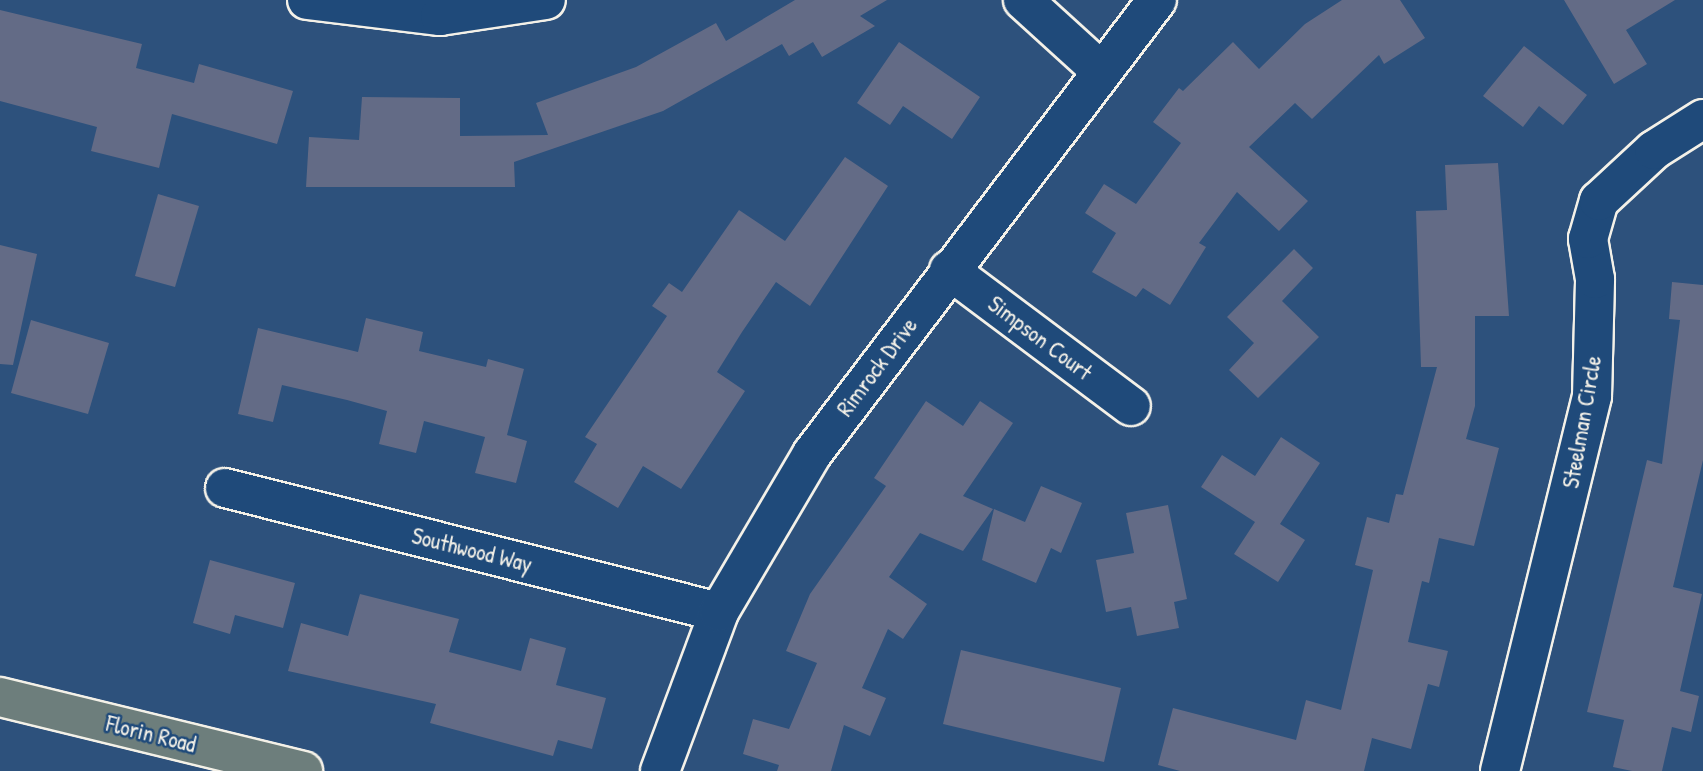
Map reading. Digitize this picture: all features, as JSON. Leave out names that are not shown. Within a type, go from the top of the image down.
[{"type":"main road","name":"Florin Road","points":[[0,697],[303,771]]},
{"type":"street","points":[[314,1],[440,16],[546,0]]},
{"type":"street","points":[[1023,0],[1100,70]]},
{"type":"street","name":"Rimrock Drive","points":[[660,771],[719,612],[812,454],[1100,70],[1157,0]]},
{"type":"street","name":"Steelman Circle","points":[[1500,771],[1592,396],[1595,292],[1588,239],[1599,201],[1654,150],[1703,119]]},
{"type":"street","name":"Simpson Court","points":[[949,270],[1131,406]]},
{"type":"street","name":"Southwood Way","points":[[225,488],[719,612]]},
{"type":"building","points":[[795,0],[887,0],[860,16],[875,26],[822,57],[813,42],[789,56],[782,44],[663,111],[514,162],[515,187],[306,187],[309,137],[359,140],[362,97],[460,98],[460,136],[548,135],[536,103],[636,67],[716,23],[726,41]]},
{"type":"building","points":[[1342,0],[1400,0],[1425,38],[1384,64],[1379,55],[1312,119],[1295,103],[1249,147],[1308,201],[1279,231],[1237,192],[1199,243],[1206,247],[1170,305],[1143,288],[1136,297],[1092,272],[1116,233],[1085,213],[1104,184],[1136,204],[1181,143],[1153,122],[1179,88],[1183,91],[1233,42],[1259,69],[1305,24]]},
{"type":"building","points":[[1564,0],[1675,0],[1626,30],[1647,64],[1614,84]]},
{"type":"building","points":[[0,10],[142,44],[136,68],[194,83],[199,64],[293,91],[277,144],[172,114],[159,168],[91,151],[97,127],[0,101]]},
{"type":"building","points":[[899,42],[980,97],[952,139],[903,106],[890,125],[857,103]]},
{"type":"building","points":[[1524,46],[1587,95],[1563,125],[1539,106],[1523,127],[1483,96]]},
{"type":"building","points":[[845,157],[888,186],[810,306],[776,282],[717,372],[745,391],[681,489],[643,466],[618,508],[574,482],[597,444],[585,437],[667,316],[652,306],[669,283],[682,292],[739,210],[785,241]]},
{"type":"building","points":[[1498,163],[1509,316],[1475,316],[1475,406],[1466,439],[1499,448],[1474,546],[1439,538],[1429,583],[1422,581],[1408,642],[1448,651],[1439,687],[1428,684],[1411,749],[1372,738],[1364,771],[1180,771],[1158,765],[1173,708],[1296,740],[1306,700],[1341,710],[1373,570],[1355,565],[1367,517],[1389,523],[1396,494],[1403,495],[1437,367],[1421,367],[1416,211],[1447,210],[1445,165]]},
{"type":"building","points":[[158,194],[199,206],[175,287],[135,276]]},
{"type":"building","points":[[0,245],[37,254],[13,365],[0,364]]},
{"type":"building","points":[[1294,249],[1313,268],[1282,301],[1319,337],[1258,398],[1229,370],[1254,343],[1227,317]]},
{"type":"building","points":[[1672,282],[1703,285],[1703,460],[1673,587],[1702,594],[1680,691],[1699,696],[1691,732],[1672,727],[1662,771],[1632,771],[1613,767],[1624,720],[1587,712],[1647,460],[1662,464],[1680,320],[1669,319]]},
{"type":"building","points":[[366,318],[423,332],[419,351],[486,367],[488,359],[524,369],[507,435],[527,441],[516,483],[475,473],[485,437],[424,421],[416,453],[379,444],[387,411],[347,400],[282,385],[273,422],[238,414],[258,328],[358,352]]},
{"type":"building","points":[[31,320],[109,343],[88,414],[11,393]]},
{"type":"building","points":[[926,401],[963,426],[980,401],[1013,423],[963,496],[993,509],[963,551],[920,533],[889,577],[927,604],[903,639],[888,629],[862,688],[886,698],[870,736],[844,725],[831,771],[777,771],[779,765],[743,754],[753,719],[789,729],[817,663],[786,651],[810,594],[886,486],[874,478]]},
{"type":"building","points":[[1281,437],[1320,463],[1280,524],[1305,540],[1278,582],[1234,554],[1255,522],[1201,487],[1222,455],[1255,476]]},
{"type":"building","points":[[1041,486],[1082,503],[1061,553],[1051,548],[1036,583],[982,560],[994,509],[1025,522]]},
{"type":"building","points":[[1168,505],[1187,599],[1174,602],[1179,628],[1137,636],[1131,607],[1106,612],[1096,560],[1134,553],[1126,513]]},
{"type":"building","points":[[210,560],[295,583],[283,628],[235,615],[230,634],[193,623]]},
{"type":"building","points":[[360,594],[459,619],[449,652],[521,671],[530,638],[566,648],[556,685],[606,698],[592,749],[558,740],[553,756],[430,723],[436,704],[288,671],[301,623],[348,636]]},
{"type":"building","points":[[961,650],[1121,688],[1104,762],[943,724]]}]
